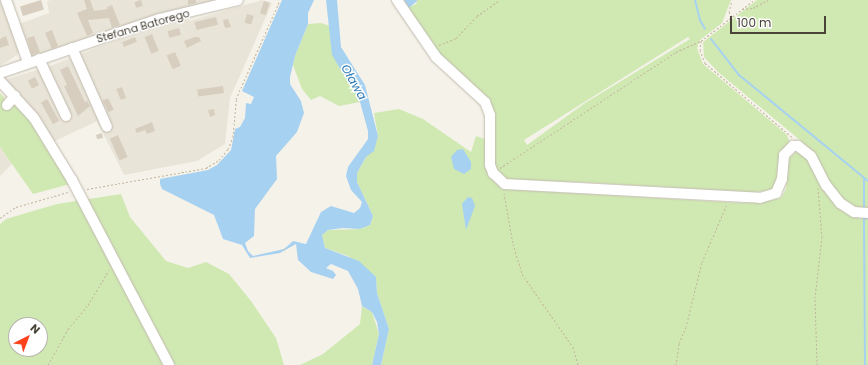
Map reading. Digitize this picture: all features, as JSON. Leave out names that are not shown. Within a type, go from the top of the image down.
[{"type":"street","points":[[6,0],[28,62]]},
{"type":"street","name":"Stefana Batorego","points":[[0,73],[16,65],[39,59],[159,19],[238,0]]},
{"type":"street","points":[[398,0],[436,57],[485,102],[490,115],[490,165],[492,173],[505,184],[760,198],[776,193],[782,178],[784,155],[793,146],[798,146],[811,156],[826,185],[840,203],[854,212],[868,213]]},
{"type":"street","points":[[16,65],[23,48]]},
{"type":"street","points":[[72,48],[107,127]]},
{"type":"street","points":[[39,59],[66,116]]},
{"type":"street","points":[[0,81],[15,96],[47,138],[77,191],[169,365]]},
{"type":"street","points":[[7,105],[15,96]]},
{"type":"path","points":[[0,218],[16,207],[77,191],[206,168],[219,160],[228,149],[233,137],[236,99],[280,0]]},
{"type":"path","points":[[436,47],[456,38],[477,16],[500,0]]},
{"type":"path","points":[[732,0],[729,12],[732,17]]},
{"type":"path","points":[[492,173],[676,52],[701,42],[754,0]]},
{"type":"path","points":[[742,9],[753,8],[768,0]]},
{"type":"path","points":[[701,42],[700,50],[705,63],[792,137],[798,146]]},
{"type":"path","points":[[505,184],[504,192],[513,244],[522,274],[573,347],[578,365]]},
{"type":"path","points":[[817,185],[822,209],[822,237],[814,298],[817,365]]},
{"type":"path","points":[[676,365],[679,343],[686,327],[702,262],[722,217],[727,196]]},
{"type":"path","points":[[284,248],[285,252]]},
{"type":"path","points":[[48,365],[68,329],[88,305],[115,262]]},
{"type":"shaded area","points":[[0,0],[20,49],[17,55],[0,66]]},
{"type":"shaded area","points":[[223,0],[124,26],[31,57],[19,24],[49,13],[47,1]]},
{"type":"shaded area","points":[[262,0],[272,3],[230,98],[225,144],[197,161],[124,175],[97,121],[53,142],[4,80],[47,67],[148,28],[188,19],[189,21]]},
{"type":"shaded area","points":[[0,147],[12,164],[0,176]]},
{"type":"green space","points":[[417,0],[731,0],[722,23],[700,40],[697,48],[703,64],[787,135],[790,143],[776,187],[769,191],[749,192],[580,182],[505,181],[495,167],[493,159],[495,124],[490,107],[437,55],[434,45],[428,43],[406,9],[416,4]],"holes":[[[688,37],[690,39],[585,103],[527,145],[524,140]]]},
{"type":"green space","points":[[757,0],[868,0],[868,209],[856,209],[835,193],[807,146],[718,72],[704,57],[703,42]]},
{"type":"green space","points":[[321,23],[330,26],[333,55],[360,102],[339,106],[320,96],[311,100],[302,89],[293,65],[295,56],[308,24]]},
{"type":"green space","points":[[0,93],[7,101],[16,102],[29,118],[70,184],[33,194],[0,147]]},
{"type":"green space","points":[[399,109],[423,119],[471,152],[476,136],[485,139],[488,170],[501,189],[743,203],[773,200],[781,198],[786,189],[789,158],[799,150],[855,216],[860,219],[868,215],[868,365],[381,365],[389,329],[377,293],[376,277],[348,256],[325,248],[322,235],[328,230],[360,229],[370,225],[373,216],[357,182],[357,173],[378,136],[374,113]]},
{"type":"green space","points":[[121,194],[130,217],[166,261],[188,268],[206,262],[229,274],[251,301],[276,338],[284,365],[0,365],[0,224],[6,219],[57,204]]},
{"type":"green space","points":[[362,306],[372,312],[379,334],[372,365],[300,365],[323,354],[360,324]]},
{"type":"water","name":"Oława","points":[[282,0],[314,0],[308,13],[308,24],[295,56],[290,77],[290,84],[301,101],[304,113],[297,132],[276,156],[277,179],[255,209],[254,236],[245,243],[248,251],[253,256],[284,249],[293,241],[306,244],[321,212],[331,206],[354,213],[360,208],[362,202],[351,190],[346,176],[348,167],[368,139],[368,131],[360,102],[332,55],[326,0],[337,0],[341,47],[365,85],[378,136],[374,151],[366,157],[357,173],[357,182],[373,216],[370,225],[360,229],[343,228],[328,230],[322,235],[325,248],[359,261],[376,277],[377,293],[389,329],[381,365],[372,365],[379,334],[377,322],[372,312],[362,306],[358,289],[348,271],[331,264],[326,268],[333,271],[336,275],[333,279],[311,272],[298,260],[296,244],[280,253],[250,258],[242,245],[223,239],[214,215],[162,189],[160,184],[160,179],[208,170],[217,165],[231,150],[235,129],[240,127],[245,118],[246,103],[251,104],[254,97],[242,91]]},
{"type":"water","points":[[404,0],[417,0],[417,1],[409,8]]},
{"type":"water","points":[[463,149],[471,162],[471,169],[464,174],[454,169],[451,157],[457,150]]},
{"type":"water","points":[[468,197],[472,198],[475,206],[466,230],[462,204]]},
{"type":"building","points":[[41,0],[44,10],[23,16],[20,6]]},
{"type":"building","points":[[84,0],[90,0],[94,11],[108,9],[107,7],[112,5],[120,25],[112,28],[109,18],[88,20],[93,33],[87,36],[77,13],[87,9]]},
{"type":"building","points":[[141,0],[143,6],[136,8],[134,2]]},
{"type":"building","points":[[188,0],[196,0],[196,3],[188,5]]},
{"type":"building","points":[[264,1],[270,3],[266,15],[260,13]]},
{"type":"building","points":[[247,14],[254,16],[251,25],[245,23]]},
{"type":"building","points":[[216,17],[218,25],[197,30],[195,22]]},
{"type":"building","points":[[228,19],[231,27],[225,28],[223,20]]},
{"type":"building","points":[[179,28],[181,35],[169,38],[167,31]]},
{"type":"building","points":[[52,30],[58,46],[52,49],[45,33]]},
{"type":"building","points":[[152,34],[159,51],[151,54],[145,37]]},
{"type":"building","points":[[6,36],[9,45],[0,48],[0,39]]},
{"type":"building","points":[[34,36],[40,52],[32,55],[27,38]]},
{"type":"building","points":[[135,37],[137,42],[124,47],[122,42]]},
{"type":"building","points":[[199,37],[201,41],[187,48],[184,41]]},
{"type":"building","points":[[175,52],[181,66],[173,69],[167,56]]},
{"type":"building","points":[[68,66],[85,102],[87,101],[90,106],[78,116],[64,86],[67,85],[60,70]]},
{"type":"building","points":[[35,77],[39,85],[32,89],[28,81]]},
{"type":"building","points":[[223,86],[224,93],[198,97],[197,90]]},
{"type":"building","points":[[122,87],[126,98],[121,100],[116,89]]},
{"type":"building","points":[[108,98],[114,110],[109,112],[103,101]]},
{"type":"building","points":[[47,99],[59,121],[53,124],[41,102]]},
{"type":"building","points":[[214,109],[215,115],[210,117],[208,110]]},
{"type":"building","points":[[152,122],[155,131],[147,134],[145,130],[137,133],[135,129]]},
{"type":"building","points":[[102,133],[103,138],[97,139],[96,135]]},
{"type":"building","points":[[118,135],[128,157],[120,161],[110,139]]},
{"type":"waterway","points":[[695,0],[700,20],[705,29]]},
{"type":"waterway","points":[[711,39],[739,75],[868,181]]},
{"type":"waterway","points":[[864,179],[864,208]]},
{"type":"waterway","points":[[865,365],[864,219],[868,218]]}]
